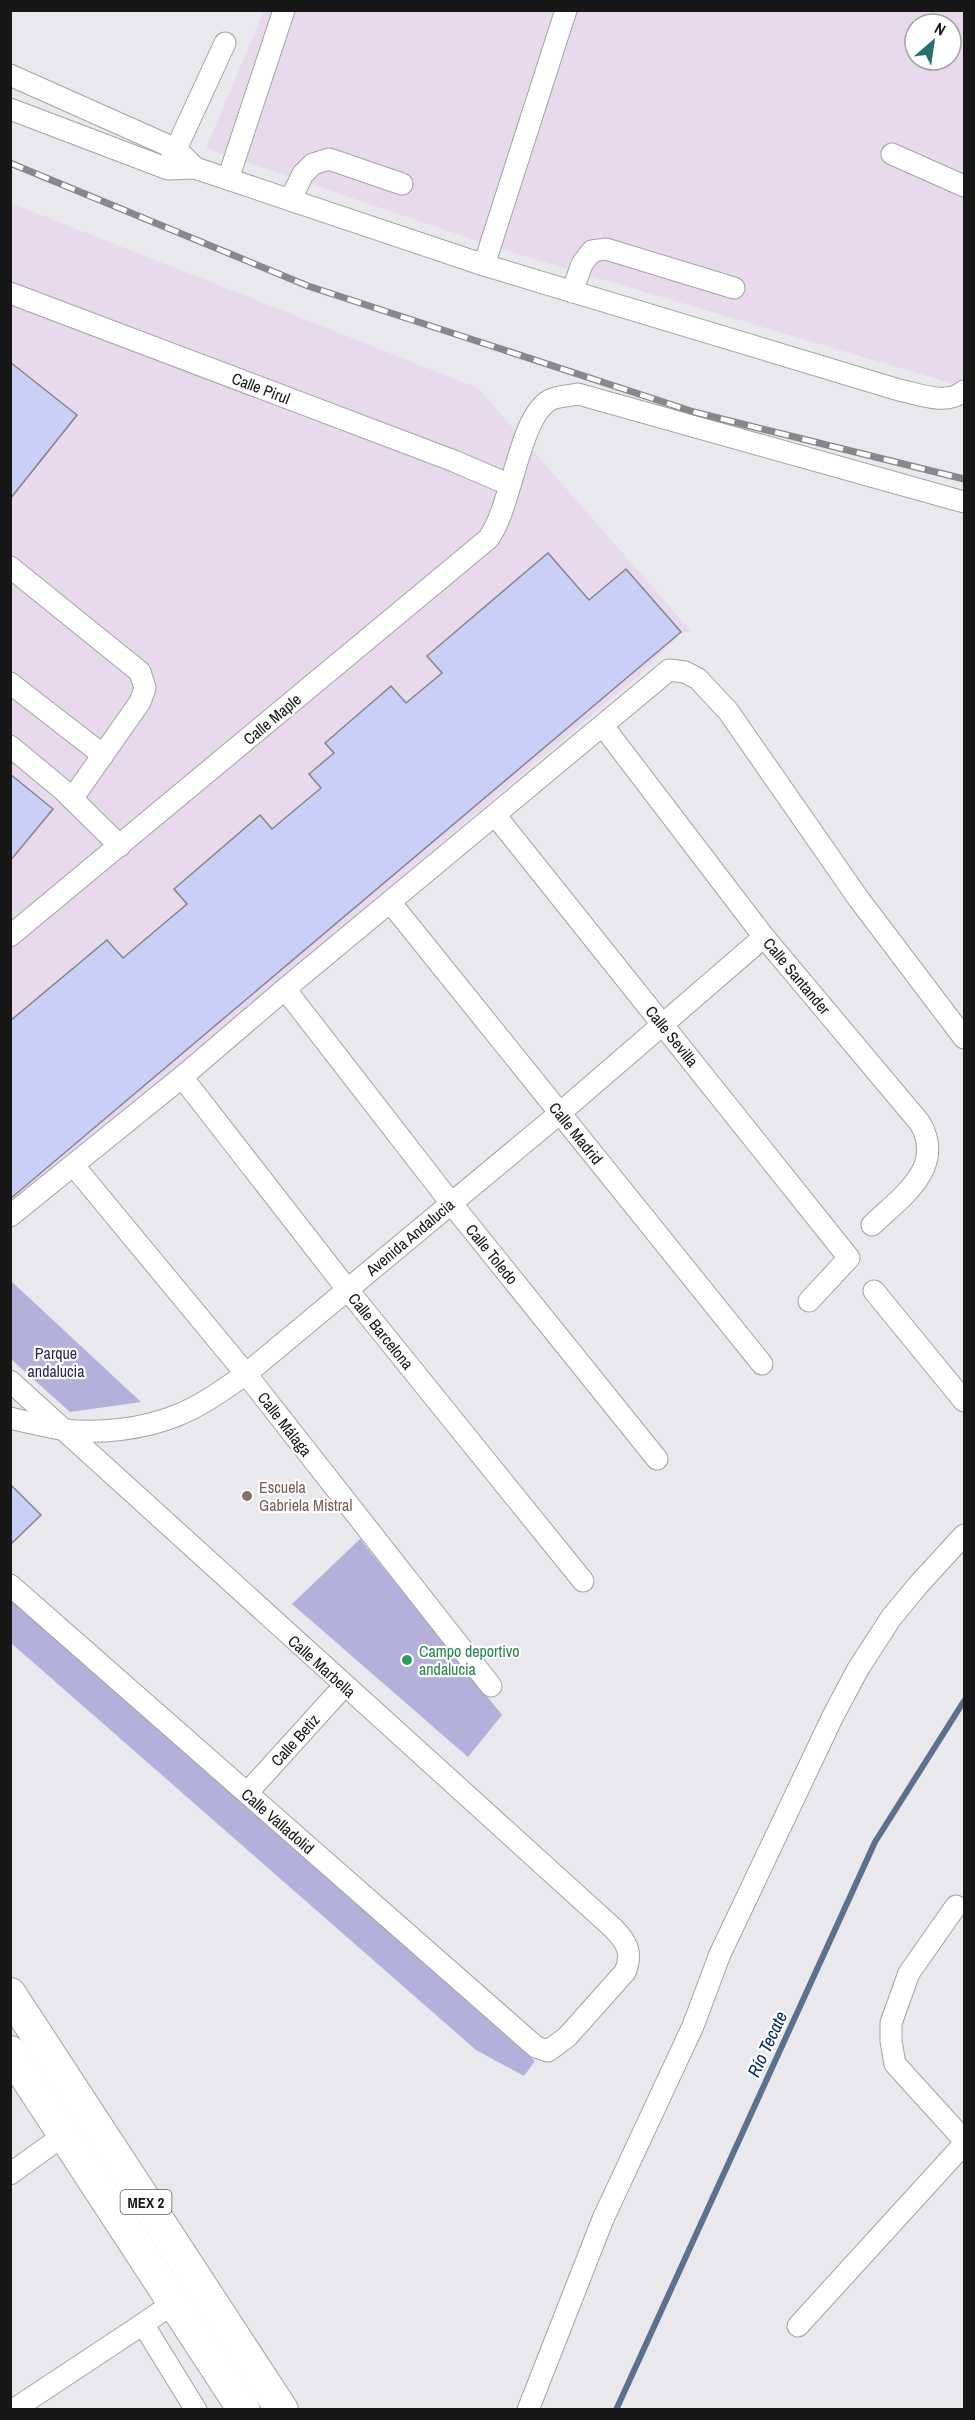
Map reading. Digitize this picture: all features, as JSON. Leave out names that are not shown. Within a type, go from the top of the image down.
[{"type":"highway","name":"MEX 2","points":[[10,1994],[282,2409]]},
{"type":"highway","name":"MEX 2","points":[[10,2052],[244,2409]]},
{"type":"street","points":[[228,179],[284,10]]},
{"type":"street","points":[[484,265],[566,10]]},
{"type":"street","points":[[168,169],[225,43]]},
{"type":"street","points":[[10,75],[176,149],[195,168]]},
{"type":"street","points":[[10,109],[168,169],[195,168],[484,265],[898,390],[941,399],[958,396],[964,391]]},
{"type":"street","points":[[892,154],[964,186]]},
{"type":"street","points":[[290,200],[303,174],[313,164],[328,159],[402,184]]},
{"type":"street","points":[[572,292],[582,264],[592,251],[606,249],[734,288]]},
{"type":"street","name":"Calle Pirul","points":[[10,293],[454,461],[510,485]]},
{"type":"street","name":"Calle Maple","points":[[10,936],[488,539],[495,529],[534,415],[550,399],[578,394],[964,502]]},
{"type":"street","points":[[10,567],[140,672],[145,688],[140,702],[72,799]]},
{"type":"street","points":[[10,1216],[182,1077],[669,670],[685,672],[698,679],[728,711],[858,898],[964,1038]]},
{"type":"street","points":[[10,683],[103,755]]},
{"type":"street","name":"Calle Santander","points":[[603,726],[764,937],[926,1132],[929,1148],[924,1170],[872,1225]]},
{"type":"street","points":[[10,746],[72,799],[120,846]]},
{"type":"street","name":"Calle Sevilla","points":[[495,815],[849,1258],[809,1301]]},
{"type":"street","name":"Calle Madrid","points":[[390,902],[762,1364]]},
{"type":"street","name":"Avenida Andalucia","points":[[10,1418],[62,1429],[108,1430],[143,1425],[177,1415],[205,1401],[246,1374],[560,1113],[764,937]]},
{"type":"street","name":"Calle Toledo","points":[[285,989],[451,1203],[657,1459]]},
{"type":"street","name":"Calle Barcelona","points":[[182,1077],[347,1289],[583,1581]]},
{"type":"street","name":"Calle Málaga","points":[[74,1166],[246,1374],[491,1686]]},
{"type":"street","points":[[874,1291],[964,1401]]},
{"type":"street","name":"Calle Marbella","points":[[10,1381],[621,1936],[630,1953],[626,1972],[567,2037],[548,2051]]},
{"type":"street","points":[[528,2409],[608,2208],[693,2026],[720,1954],[833,1716],[858,1669],[891,1618],[964,1535]]},
{"type":"street","name":"Calle Valladolid","points":[[10,1585],[530,2043],[548,2051]]},
{"type":"street","name":"Calle Betiz","points":[[247,1793],[344,1686]]},
{"type":"street","points":[[798,2326],[964,2142],[895,2064],[891,2041],[891,2023],[909,1973],[956,1906]]},
{"type":"street","points":[[10,2174],[64,2135]]},
{"type":"street","points":[[13,2409],[175,2302]]},
{"type":"street","points":[[143,2324],[196,2409]]},
{"type":"shaded area","points":[[264,11],[964,11],[964,387],[497,248],[206,148]]},
{"type":"shaded area","points":[[11,203],[478,388],[691,631],[681,633],[644,671],[11,1208]]},
{"type":"green space","name":"Parque andalucia","points":[[10,1281],[141,1402],[70,1412],[11,1359]]},
{"type":"green space","name":"Campo deportivo andalucia","points":[[360,1539],[502,1715],[468,1757],[292,1604]]},
{"type":"green space","points":[[11,1594],[535,2061],[524,2076],[476,2050],[11,1643]]},
{"type":"building","points":[[10,362],[77,415],[10,499]]},
{"type":"building","points":[[548,553],[589,600],[626,569],[681,632],[10,1199],[10,1021],[107,940],[123,958],[187,904],[174,889],[260,815],[272,829],[321,788],[309,774],[334,753],[325,743],[391,686],[406,703],[442,673],[427,656]]},
{"type":"building","points":[[10,774],[53,809],[10,861]]},
{"type":"building","points":[[10,1484],[41,1515],[10,1545]]},
{"type":"waterway","name":"Río Tecate","points":[[616,2410],[875,1842],[964,1701]]},
{"type":"railway","points":[[10,163],[308,286],[694,412],[964,479]]},
{"type":"place","name":"Escuela Gabriela Mistral","points":[[247,1496]]},
{"type":"place","name":"Campo deportivo andalucia","points":[[407,1660]]}]
